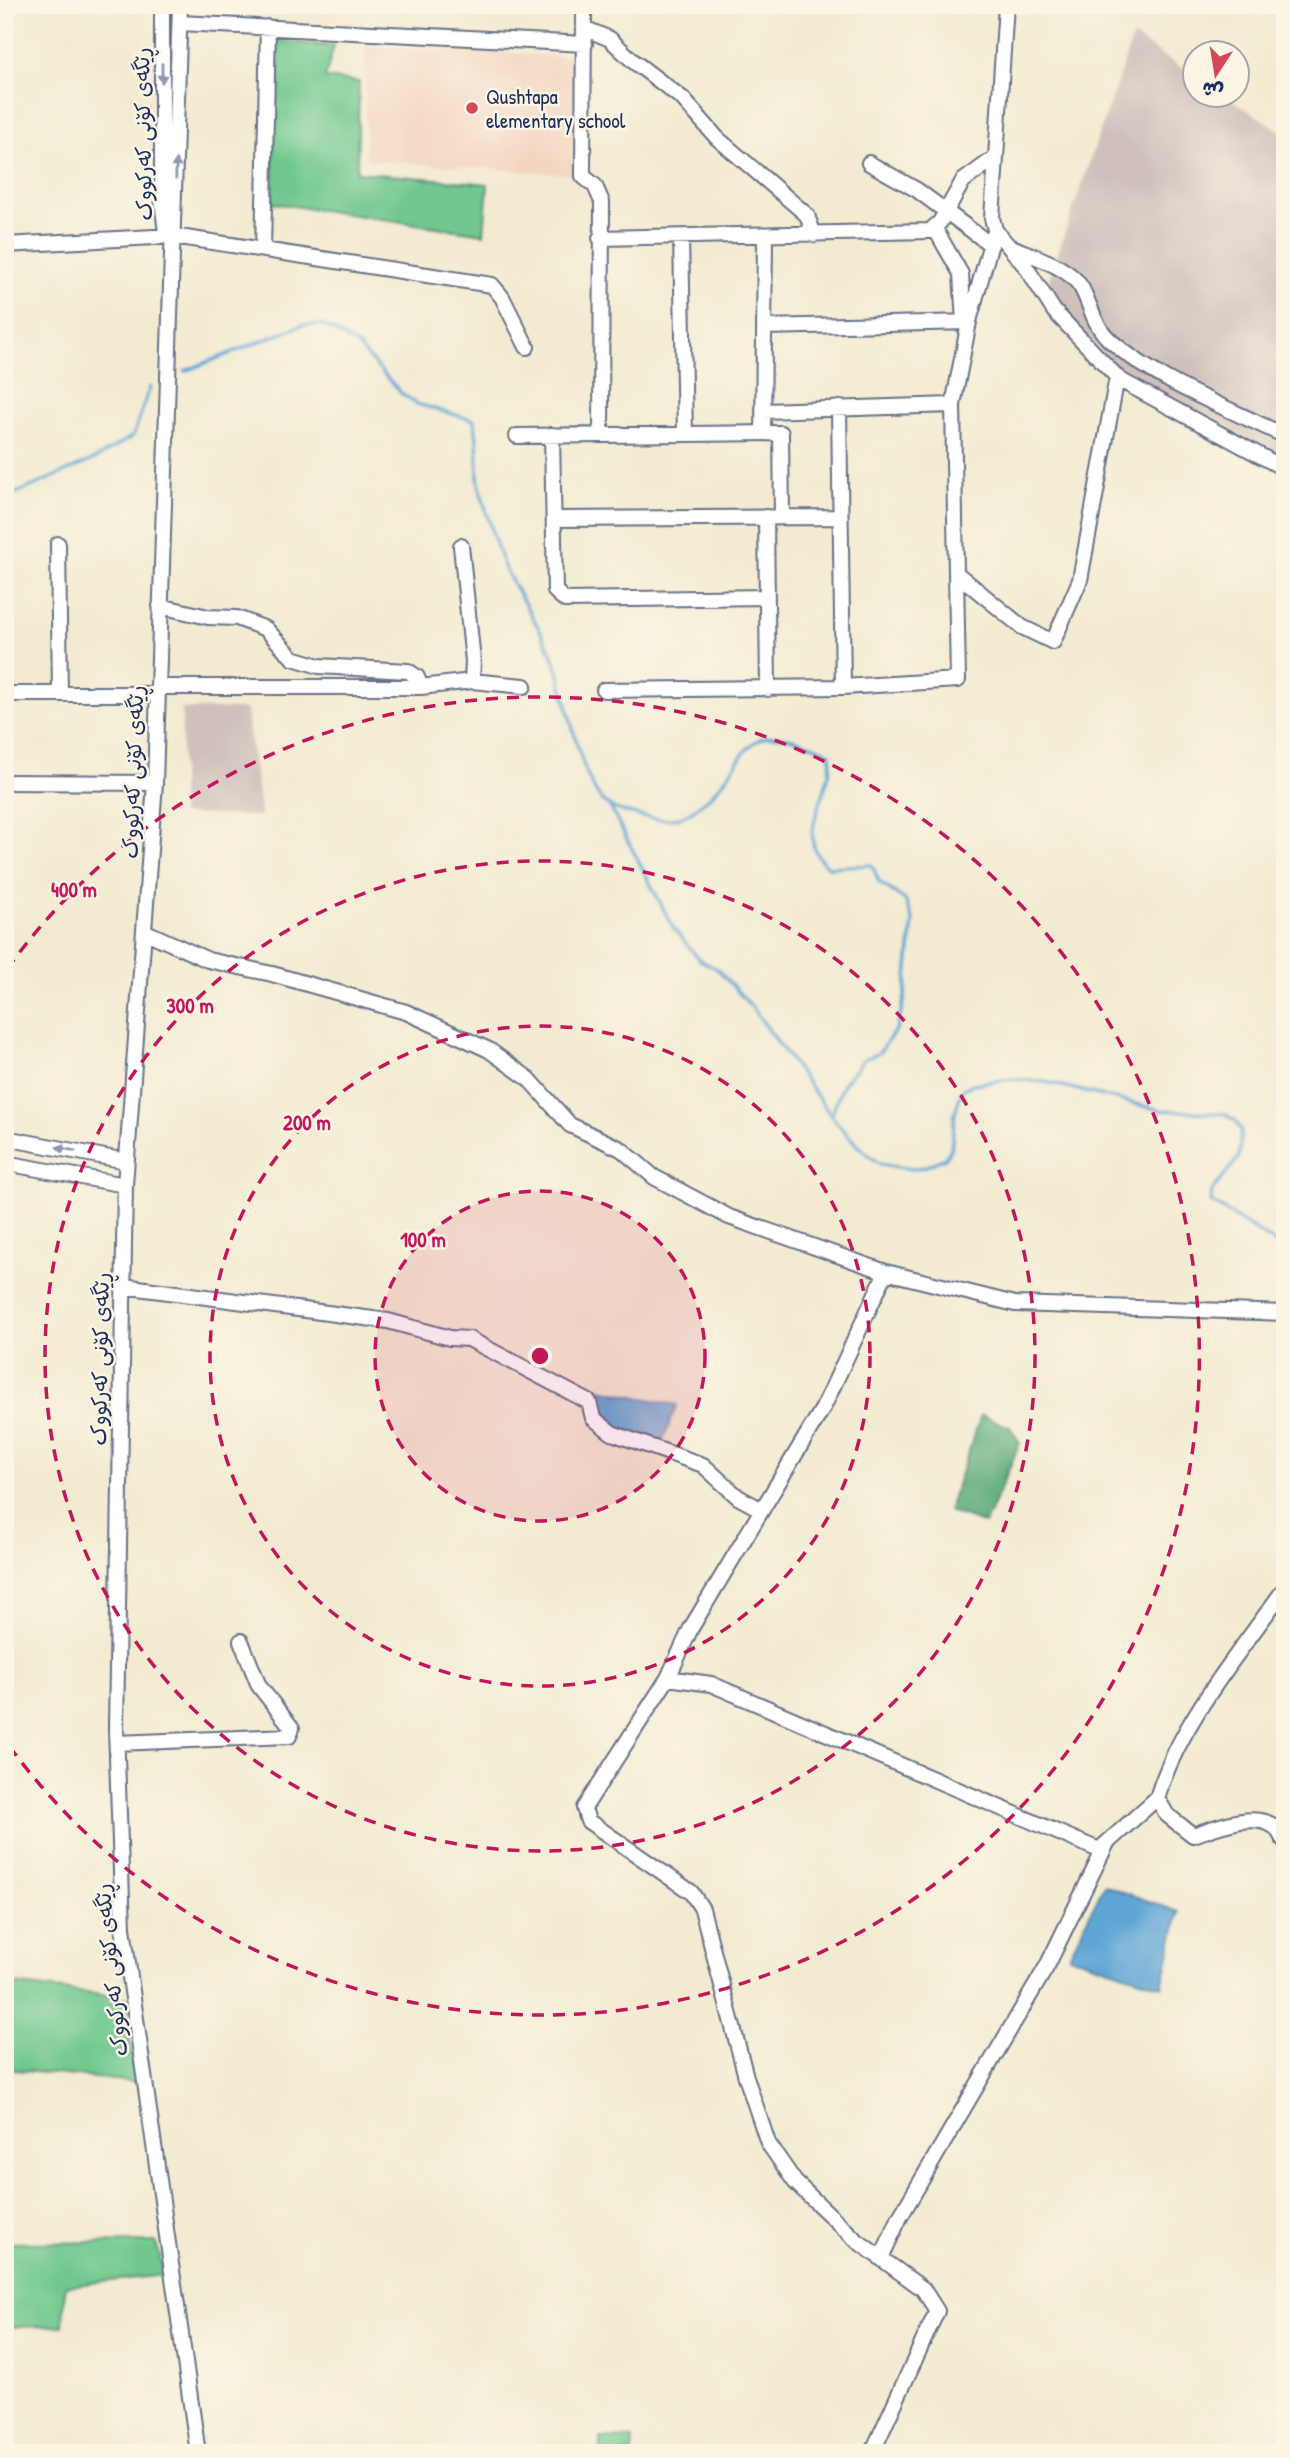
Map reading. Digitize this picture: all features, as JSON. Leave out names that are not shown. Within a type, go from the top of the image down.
[{"type":"street","name":"ڕێگەی کۆنی کەرکووک","points":[[162,5],[162,200],[170,237]]},
{"type":"street","name":"ڕێگەی کۆنی کەرکووک","points":[[180,5],[170,237],[155,783],[146,932],[125,1185],[117,1743],[123,1928],[198,2453]]},
{"type":"street","points":[[584,5],[583,176],[595,186],[602,202],[601,435]]},
{"type":"street","points":[[1006,5],[992,218],[995,230],[1054,311],[1117,377],[1134,391],[1285,469]]},
{"type":"street","points":[[180,23],[585,44]]},
{"type":"street","points":[[263,250],[268,27]]},
{"type":"street","points":[[584,29],[610,39],[633,61],[683,99],[717,138],[807,215],[814,235]]},
{"type":"street","points":[[600,238],[765,237],[930,231],[963,181],[996,157]]},
{"type":"street","points":[[869,163],[917,190],[991,245]]},
{"type":"street","points":[[934,227],[961,274],[967,323]]},
{"type":"street","points":[[604,690],[843,687],[958,680],[953,405],[967,323],[995,230]]},
{"type":"street","points":[[5,245],[170,237],[492,285],[502,297],[527,347]]},
{"type":"street","points":[[763,433],[765,237]]},
{"type":"street","points":[[681,238],[685,434]]},
{"type":"street","points":[[1008,246],[1059,268],[1080,286],[1095,325],[1112,342],[1165,376],[1285,436]]},
{"type":"street","points":[[765,327],[967,323]]},
{"type":"street","points":[[956,573],[1022,627],[1054,642],[1080,580],[1117,377]]},
{"type":"street","points":[[763,411],[953,405]]},
{"type":"street","points":[[839,408],[843,687]]},
{"type":"street","points":[[517,436],[781,433],[782,517]]},
{"type":"street","points":[[552,435],[555,591],[565,600],[766,597]]},
{"type":"street","points":[[766,517],[768,689]]},
{"type":"street","points":[[554,519],[839,517]]},
{"type":"street","points":[[58,544],[60,694]]},
{"type":"street","points":[[461,546],[473,660],[472,681]]},
{"type":"street","points":[[160,607],[208,617],[237,618],[266,629],[293,658],[319,666],[408,671],[417,677],[421,687]]},
{"type":"street","points":[[5,694],[421,687],[472,681],[524,686]]},
{"type":"street","points":[[5,782],[155,783]]},
{"type":"street","points":[[146,932],[208,960],[272,974],[406,1013],[489,1050],[528,1079],[570,1125],[621,1149],[654,1177],[729,1217],[886,1272],[1015,1304],[1285,1313]]},
{"type":"street","points":[[5,1138],[126,1161]]},
{"type":"street","points":[[5,1163],[125,1185]]},
{"type":"street","points":[[872,2453],[937,2311],[923,2289],[856,2239],[795,2182],[768,2143],[746,2077],[702,1909],[691,1892],[588,1821],[584,1808],[668,1678],[691,1628],[823,1408],[886,1272]]},
{"type":"street","points":[[122,1286],[388,1321],[450,1338],[469,1339],[589,1402],[593,1418],[612,1433],[703,1465],[738,1497],[762,1510]]},
{"type":"street","points":[[668,1678],[711,1684],[1099,1850],[1157,1798],[1165,1769],[1183,1732],[1285,1588]]},
{"type":"street","points":[[117,1743],[289,1736],[292,1728],[259,1686],[241,1641]]},
{"type":"street","points":[[1157,1798],[1167,1815],[1193,1835],[1227,1824],[1256,1822],[1275,1827],[1285,1841]]},
{"type":"street","points":[[881,2259],[900,2217],[1047,1966],[1107,1843]]},
{"type":"shaded area","points":[[1133,36],[1182,68],[1182,108],[1244,108],[1285,134],[1285,463],[1118,371],[1045,290]]},
{"type":"shaded area","name":"Qushtapa elementary school","points":[[365,46],[579,57],[577,175],[366,160]]},
{"type":"shaded area","points":[[182,709],[246,709],[261,816],[181,814]]},
{"type":"green space","points":[[276,41],[334,46],[325,78],[359,82],[357,172],[488,184],[484,234],[272,203]]},
{"type":"green space","points":[[981,1415],[1010,1427],[1020,1443],[985,1524],[948,1511]]},
{"type":"green space","points":[[5,1983],[126,1998],[134,2082],[5,2069]]},
{"type":"green space","points":[[156,2242],[165,2275],[65,2286],[63,2326],[5,2327],[5,2243]]},
{"type":"green space","points":[[600,2438],[633,2439],[632,2453],[600,2453]]},
{"type":"water","points":[[600,1389],[677,1405],[661,1445],[593,1418]]},
{"type":"water","points":[[1104,1885],[1179,1912],[1162,1986],[1069,1956]]},
{"type":"waterway","points":[[185,371],[302,325],[324,325],[357,345],[401,393],[417,404],[474,420],[479,483],[501,558],[555,662],[576,742],[591,784],[600,799],[611,807],[654,818],[667,819],[686,815],[713,794],[748,748],[760,739],[776,736],[798,740],[830,753],[827,782],[813,827],[813,842],[818,855],[829,867],[872,865],[879,882],[905,900],[913,920],[905,997],[897,1028],[879,1053],[864,1059],[843,1084],[831,1116],[858,1146],[880,1164],[911,1169],[945,1158],[951,1149],[955,1112],[962,1090],[973,1084],[1012,1079],[1046,1082],[1160,1110],[1225,1114],[1236,1121],[1241,1131],[1239,1157],[1212,1191],[1211,1202],[1285,1249]]},
{"type":"waterway","points":[[5,498],[95,459],[133,436],[150,387]]},
{"type":"waterway","points":[[610,807],[674,929],[700,960],[717,969],[752,1007],[830,1114]]},
{"type":"place","name":"Qushtapa elementary school","points":[[472,108]]}]
